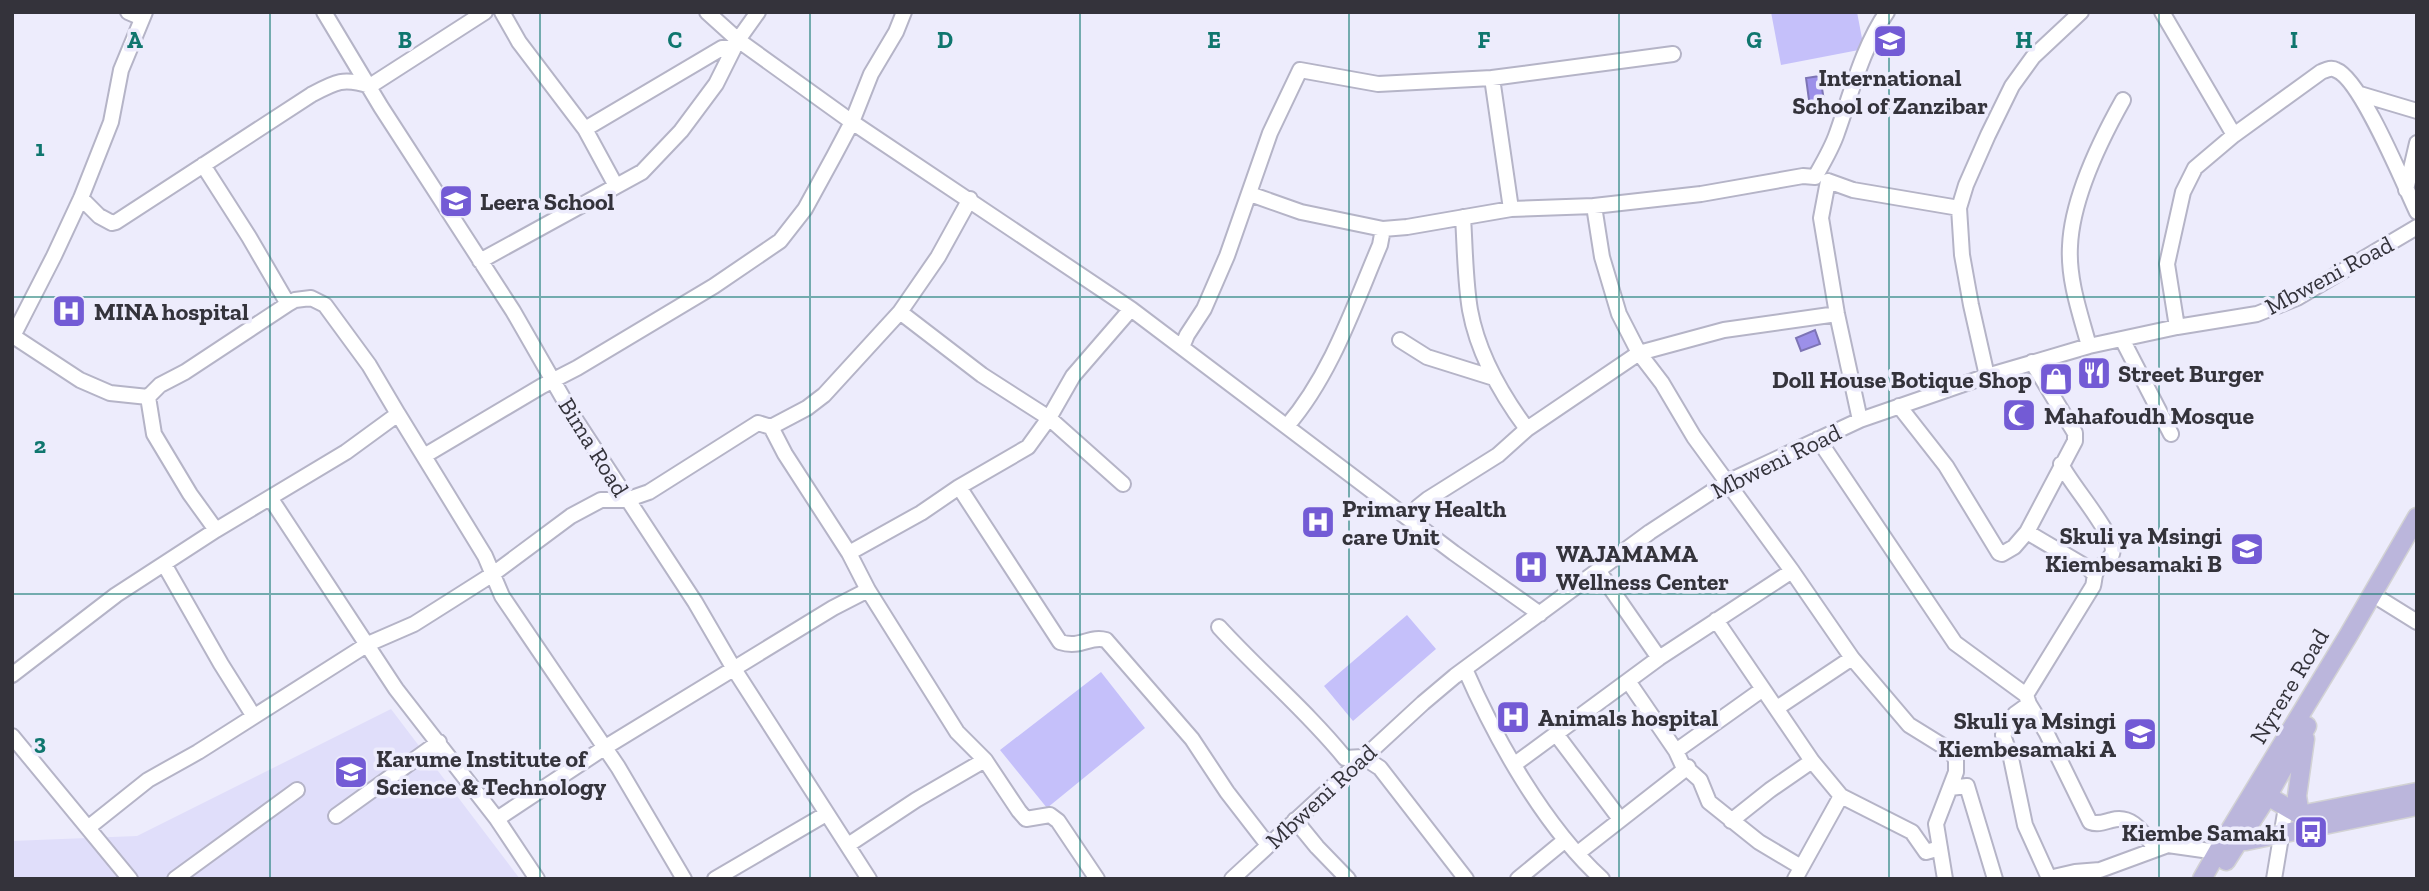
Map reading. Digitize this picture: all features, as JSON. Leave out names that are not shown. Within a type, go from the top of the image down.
[{"type":"main road","name":"Nyrere Road","points":[[2215,879],[2232,838],[2306,728],[2417,517]]},
{"type":"main road","name":"Nyrere Road","points":[[2261,793],[2377,597],[2417,539]]},
{"type":"main road","points":[[2292,811],[2297,796],[2306,728]]},
{"type":"main road","points":[[2232,838],[2280,832],[2386,805],[2417,792]]},
{"type":"main road","points":[[2261,793],[2292,811],[2386,805],[2417,806]]},
{"type":"main road","name":"Nyrere Road","points":[[2202,879],[2217,852],[2232,838]]},
{"type":"street","points":[[128,12],[144,15],[121,70],[111,122],[81,198],[13,337],[80,380],[110,393],[148,397]]},
{"type":"street","name":"Bima Road","points":[[324,12],[513,311],[575,419],[695,602],[825,814],[869,879]]},
{"type":"street","points":[[81,198],[99,216],[112,223],[327,86],[346,80],[370,86],[485,12]]},
{"type":"street","points":[[502,12],[519,42],[585,129],[616,186]]},
{"type":"street","points":[[707,12],[736,44],[1131,309],[1272,417],[1540,614]]},
{"type":"street","points":[[480,261],[642,172],[681,131],[716,84],[736,44],[758,12]]},
{"type":"street","points":[[424,456],[702,293],[780,242],[805,209],[852,122],[871,74],[904,12]]},
{"type":"street","points":[[1860,420],[1837,314],[1821,218],[1822,179],[1857,74],[1887,12]]},
{"type":"street","points":[[1987,376],[1962,255],[1959,208],[1966,185],[2012,86],[2033,57],[2081,12]]},
{"type":"street","points":[[2162,12],[2234,135]]},
{"type":"street","points":[[585,129],[722,48],[736,44]]},
{"type":"street","points":[[1182,347],[1205,309],[1250,194],[1270,133],[1300,70],[1378,84],[1492,78],[1673,54]]},
{"type":"street","points":[[2177,327],[2167,264],[2183,192],[2196,168],[2234,135],[2329,68],[2338,70],[2360,94],[2417,212]]},
{"type":"street","points":[[1492,78],[1511,209]]},
{"type":"street","points":[[2360,94],[2417,111]]},
{"type":"street","points":[[2089,346],[2073,284],[2070,246],[2079,199],[2111,121],[2123,100]]},
{"type":"street","points":[[2406,190],[2417,143]]},
{"type":"street","points":[[203,165],[288,304]]},
{"type":"street","points":[[1250,194],[1301,212],[1383,229],[1511,209],[1594,206],[1701,194],[1803,176],[1822,179],[1853,190],[1959,208]]},
{"type":"street","points":[[771,427],[807,408],[824,395],[900,312],[938,257],[970,199]]},
{"type":"street","points":[[1594,206],[1602,257],[1619,314],[1640,353],[1662,383],[1694,437],[1852,657],[1909,725],[1951,751],[1956,760],[1956,772],[1936,824],[1945,879]]},
{"type":"street","points":[[1463,217],[1470,311],[1485,360],[1494,379],[1527,429]]},
{"type":"street","name":"Mbweni Road","points":[[1235,878],[1363,757],[1465,669],[1650,532],[1726,483],[1860,420],[1987,376],[2089,346],[2177,327],[2257,314],[2297,298],[2417,227]]},
{"type":"street","points":[[1287,426],[1303,407],[1328,363],[1380,245],[1383,229]]},
{"type":"street","points":[[148,397],[160,385],[195,366],[295,300],[311,298],[325,305],[369,365],[477,541],[502,596],[557,674],[644,808],[684,879]]},
{"type":"street","points":[[849,554],[921,513],[990,467],[1028,447],[1049,418],[1073,376],[1131,309]]},
{"type":"street","points":[[900,312],[982,375],[1049,418],[1123,484]]},
{"type":"street","points":[[1413,522],[1418,508],[1428,499],[1497,455],[1527,429],[1640,353],[1724,330],[1837,314]]},
{"type":"street","points":[[2122,339],[2171,434]]},
{"type":"street","points":[[1400,340],[1427,356],[1494,379]]},
{"type":"street","points":[[1899,406],[1946,466],[2002,554],[2014,548],[2027,532],[2061,464],[2072,449],[2075,433],[2032,362]]},
{"type":"street","points":[[148,397],[154,434],[190,494],[216,530]]},
{"type":"street","points":[[12,675],[116,595],[216,530],[346,452],[398,414]]},
{"type":"street","points":[[89,827],[142,784],[198,752],[368,644],[414,624],[493,574],[571,516],[601,500],[626,500],[649,492],[758,423],[771,427],[957,732],[985,760],[1026,819],[1050,816],[1058,821],[1097,879]]},
{"type":"street","points":[[1818,439],[1955,643],[2028,700],[2090,822],[2098,824],[2126,818],[2139,828],[2157,849]]},
{"type":"street","points":[[2061,464],[2071,483],[2093,510],[2112,544],[2112,554],[2095,575],[2093,586],[2028,700],[2015,714],[2003,735],[2011,758],[2025,825],[2049,878],[2100,870],[2168,845],[2217,852]]},
{"type":"street","points":[[959,487],[1060,642],[1072,646],[1098,638],[1106,640],[1192,739],[1227,792],[1268,845]]},
{"type":"street","points":[[271,499],[396,690],[497,819],[537,879]]},
{"type":"street","points":[[2027,532],[2088,568],[2095,575]]},
{"type":"street","points":[[164,564],[253,715]]},
{"type":"street","points":[[1598,570],[1659,657]]},
{"type":"street","points":[[1515,764],[1659,657],[1792,571]]},
{"type":"street","points":[[497,819],[604,748],[868,590]]},
{"type":"street","points":[[2377,597],[2417,622]]},
{"type":"street","points":[[1716,620],[1812,761],[1841,796],[1912,832],[1926,852],[1940,848]]},
{"type":"street","points":[[1219,627],[1256,668],[1280,687],[1324,732],[1345,758],[1363,757],[1380,768],[1461,878]]},
{"type":"street","points":[[1777,709],[1852,657]]},
{"type":"street","points":[[1465,669],[1515,764],[1564,841],[1602,879]]},
{"type":"street","points":[[1628,681],[1682,764],[1700,780],[1709,802],[1798,873],[1841,796]]},
{"type":"street","points":[[1676,751],[1763,689]]},
{"type":"street","points":[[1556,734],[1620,819]]},
{"type":"street","points":[[336,816],[439,742]]},
{"type":"street","points":[[15,743],[89,827],[130,879]]},
{"type":"street","points":[[848,845],[916,800],[985,760]]},
{"type":"street","points":[[1731,821],[1812,761]]},
{"type":"street","points":[[1578,853],[1688,767]]},
{"type":"street","points":[[1950,788],[1967,786],[1995,879]]},
{"type":"street","points":[[175,879],[297,790]]},
{"type":"street","points":[[2274,879],[2280,832],[2292,811]]},
{"type":"street","points":[[715,879],[825,814]]},
{"type":"street","points":[[1296,820],[1348,879]]},
{"type":"street","points":[[1518,879],[1564,841]]},
{"type":"shaded area","points":[[1771,12],[1857,12],[1864,49],[1781,65]]},
{"type":"shaded area","points":[[1820,76],[1826,113],[1811,115],[1806,78]]},
{"type":"shaded area","points":[[1815,330],[1820,344],[1801,351],[1796,338]]},
{"type":"shaded area","points":[[1407,615],[1436,649],[1353,721],[1324,686]]},
{"type":"shaded area","points":[[1101,672],[1145,728],[1047,808],[1000,750]]},
{"type":"shaded area","name":"Karume Institute of Science & Technology","points":[[391,709],[520,879],[12,879],[12,841],[137,836]]},
{"type":"place","name":"International School of Zanzibar","points":[[1890,41]]},
{"type":"place","name":"Leera School","points":[[456,201]]},
{"type":"place","name":"MINA hospital","points":[[69,311]]},
{"type":"place","name":"Street Burger","points":[[2094,373]]},
{"type":"place","name":"Doll House Botique Shop","points":[[2056,379]]},
{"type":"place","name":"Mahafoudh Mosque","points":[[2019,415]]},
{"type":"place","name":"Primary Health care Unit","points":[[1318,522]]},
{"type":"place","name":"Skuli ya Msingi Kiembesamaki B","points":[[2247,549]]},
{"type":"place","name":"WAJAMAMA Wellness Center","points":[[1531,567]]},
{"type":"place","name":"Animals hospital","points":[[1513,717]]},
{"type":"place","name":"Skuli ya Msingi Kiembesamaki A","points":[[2140,734]]},
{"type":"place","name":"Karume Institute of Science & Technology","points":[[351,772]]},
{"type":"place","name":"Kiembe Samaki","points":[[2311,832]]}]
